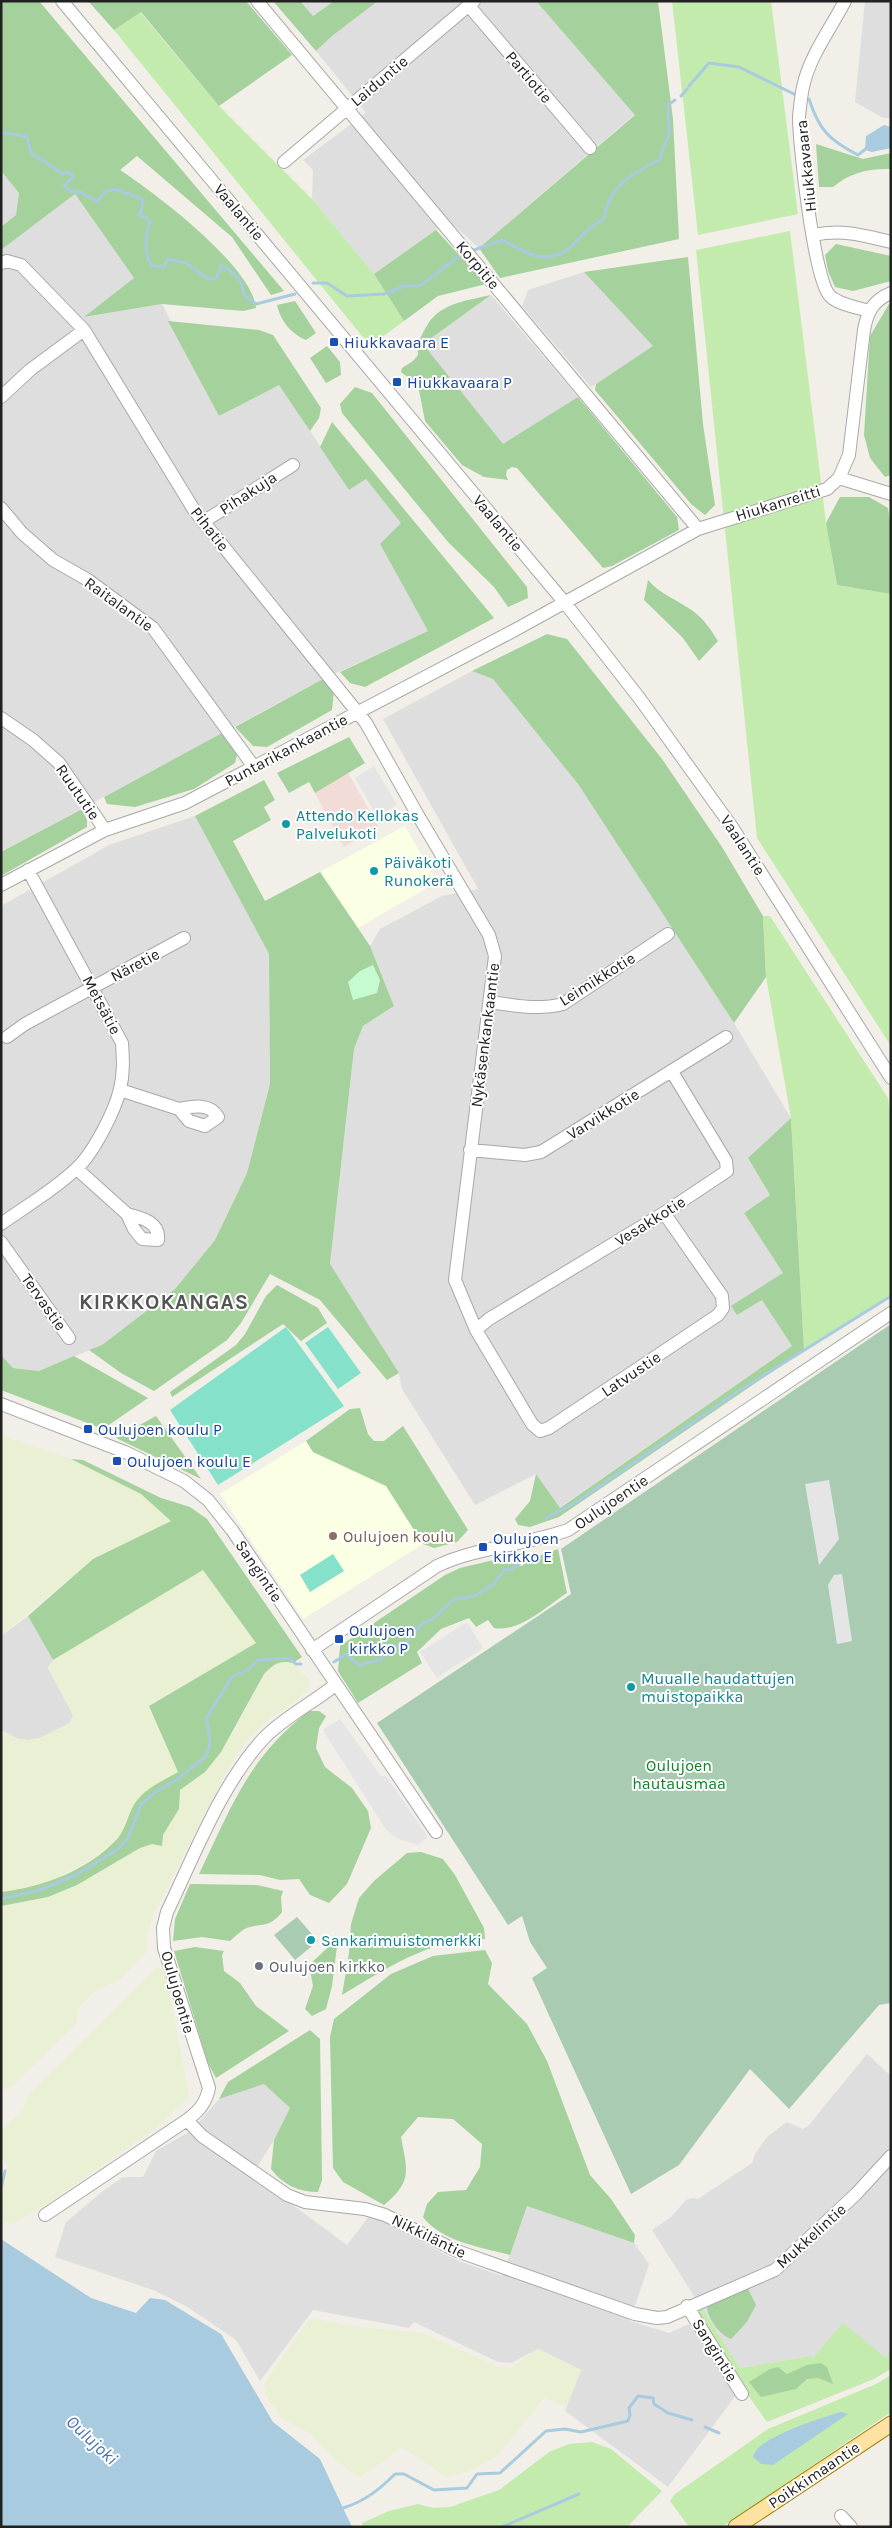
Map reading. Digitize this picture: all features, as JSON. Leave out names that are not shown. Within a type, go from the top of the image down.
[{"type":"main road","name":"Poikkimaantie","points":[[736,2527],[891,2424]]},
{"type":"street","name":"Vaalantie","points":[[62,1],[565,603],[640,699],[732,826],[891,1078]]},
{"type":"street","name":"Korpitie","points":[[257,1],[698,529]]},
{"type":"street","name":"Hiukkavaara","points":[[845,1],[812,62],[803,86],[800,117],[805,191],[824,288],[830,297],[868,311]]},
{"type":"street","name":"Laiduntie","points":[[284,162],[471,4]]},
{"type":"street","name":"Partiotie","points":[[471,4],[590,148]]},
{"type":"street","points":[[813,235],[832,231],[845,231],[891,242]]},
{"type":"street","name":"Pihatie","points":[[1,262],[7,261],[21,265],[84,330],[194,510],[359,712]]},
{"type":"street","points":[[868,311],[876,302],[891,293]]},
{"type":"street","name":"Hiukanreitti","points":[[565,603],[698,529],[819,492],[839,478],[849,455],[852,440],[864,330],[868,311]]},
{"type":"street","points":[[1,396],[30,370],[84,330]]},
{"type":"street","name":"Pihakuja","points":[[204,522],[293,465]]},
{"type":"street","points":[[839,478],[891,494]]},
{"type":"street","name":"Raitalantie","points":[[1,508],[22,533],[53,560],[88,580],[153,628],[254,767]]},
{"type":"street","name":"Puntarikankaantie","points":[[1,885],[105,830],[185,803],[565,603]]},
{"type":"street","name":"Nykäsenkankaantie","points":[[359,712],[489,935],[495,956],[491,1002],[470,1150],[455,1280],[476,1330]]},
{"type":"street","name":"Ruututie","points":[[1,718],[33,740],[59,763],[105,830]]},
{"type":"street","name":"Metsätie","points":[[1,1224],[77,1168],[99,1137],[120,1090],[124,1064],[122,1043],[94,987],[28,870]]},
{"type":"street","name":"Leimikkotie","points":[[491,1002],[538,1007],[563,1004],[668,934]]},
{"type":"street","name":"Näretie","points":[[7,1036],[25,1024],[184,938]]},
{"type":"street","name":"Varvikkotie","points":[[470,1150],[525,1155],[541,1152],[726,1037]]},
{"type":"street","name":"Vesakkotie","points":[[476,1330],[489,1319],[664,1213],[727,1171],[726,1161],[672,1072]]},
{"type":"street","points":[[120,1090],[179,1109]]},
{"type":"street","points":[[77,1168],[127,1214]]},
{"type":"street","name":"Latvustie","points":[[476,1330],[532,1424],[540,1430],[549,1428],[718,1316],[723,1308],[722,1296],[664,1213]]},
{"type":"street","name":"Tervastie","points":[[1,1242],[69,1338]]},
{"type":"street","name":"Oulujoentie","points":[[312,1650],[436,1566],[452,1559],[548,1537],[568,1530],[891,1313]]},
{"type":"street","name":"Sangintie","points":[[1,1404],[125,1452],[184,1481],[202,1496],[225,1519],[335,1685],[436,1832]]},
{"type":"street","name":"Oulujoentie","points":[[45,2215],[187,2120],[198,2111],[206,2100],[209,2088],[164,1948],[164,1928],[167,1912],[226,1792],[244,1763],[265,1738],[281,1723],[335,1685]]},
{"type":"street","name":"Nikkiläntie","points":[[187,2120],[210,2142],[287,2195],[305,2202],[365,2209],[385,2215],[457,2251],[635,2314],[657,2318],[667,2317],[687,2306]]},
{"type":"street","name":"Mukkelintie","points":[[687,2306],[782,2265],[856,2194],[891,2156]]},
{"type":"street","name":"Sangintie","points":[[687,2306],[742,2394]]},
{"type":"street","points":[[841,2516],[851,2527]]},
{"type":"shaded area","points":[[300,1],[334,1],[313,16]]},
{"type":"shaded area","points":[[378,1],[536,1],[635,114],[479,248],[449,221],[374,274],[312,199],[313,170],[303,160],[366,113],[316,51],[332,36]]},
{"type":"shaded area","points":[[865,1],[891,1],[891,118],[883,118],[855,102]]},
{"type":"shaded area","points":[[1,171],[19,193],[16,215],[1,227]]},
{"type":"shaded area","points":[[75,194],[134,278],[85,317],[162,304],[219,416],[279,384],[349,490],[366,479],[402,523],[380,544],[428,631],[323,679],[1,852],[1,250]]},
{"type":"shaded area","points":[[584,272],[654,346],[591,387],[522,306],[528,290]]},
{"type":"shaded area","points":[[491,295],[578,397],[503,445],[423,344]]},
{"type":"shaded area","points":[[472,671],[493,679],[578,784],[734,1023],[791,1118],[748,1158],[770,1195],[744,1213],[783,1273],[737,1315],[762,1300],[792,1346],[559,1508],[536,1474],[475,1505],[402,1389],[399,1373],[330,1264],[354,1049],[363,1026],[394,1006],[370,946],[380,929],[442,896],[478,889],[383,719]]},
{"type":"shaded area","points":[[374,766],[397,805],[377,816],[355,778]]},
{"type":"shaded area","points":[[348,773],[378,826],[344,847],[315,793]]},
{"type":"shaded area","points":[[195,816],[269,954],[270,1084],[247,1173],[215,1240],[175,1289],[102,1345],[39,1371],[13,1368],[1,1355],[1,906],[109,845]]},
{"type":"shaded area","points":[[405,826],[437,882],[358,928],[320,872]]},
{"type":"shaded area","points":[[1,1435],[71,1459],[107,1476],[141,1494],[171,1521],[93,1559],[1,1636]]},
{"type":"shaded area","name":"Oulujoen koulu","points":[[306,1441],[313,1452],[386,1486],[423,1544],[303,1619],[220,1494]]},
{"type":"shaded area","points":[[829,1480],[839,1539],[819,1565],[805,1484]]},
{"type":"shaded area","points":[[203,1570],[257,1643],[149,1705],[178,1772],[156,1785],[135,1804],[120,1835],[94,1858],[45,1884],[1,1892],[1,1730],[18,1739],[29,1740],[40,1738],[70,1723],[73,1715],[48,1668],[53,1660]]},
{"type":"shaded area","points":[[842,1574],[852,1641],[837,1644],[828,1585],[834,1575]]},
{"type":"shaded area","points":[[28,1616],[53,1660],[48,1668],[73,1715],[70,1723],[40,1738],[29,1740],[18,1739],[1,1730],[1,1636]]},
{"type":"shaded area","points":[[467,1622],[483,1648],[437,1678],[420,1652]]},
{"type":"shaded area","points":[[285,1661],[293,1663],[310,1681],[308,1689],[292,1705],[271,1717],[248,1739],[230,1765],[152,1917],[146,1938],[147,1951],[118,1981],[96,1990],[78,2008],[76,2023],[13,2085],[6,2089],[1,2089],[1,1906],[77,1885],[163,1835],[179,1809],[180,1790],[205,1772],[234,1731],[264,1674],[274,1664]]},
{"type":"shaded area","points":[[340,1719],[381,1776],[386,1776],[428,1837],[418,1845],[396,1838],[386,1830],[323,1730]]},
{"type":"shaded area","points":[[158,1967],[165,1971],[189,2097],[157,2127],[46,2205],[14,2223],[1,2222],[1,2193],[7,2165],[1,2155],[1,2131],[22,2112],[28,2095]]},
{"type":"shaded area","points":[[867,2054],[891,2076],[891,2347],[886,2358],[813,2358],[810,2356],[740,2368],[652,2230],[671,2217],[686,2200],[698,2199],[752,2163],[755,2154],[767,2137],[787,2122],[803,2129],[808,2126]]},
{"type":"shaded area","points":[[264,2084],[290,2108],[274,2140],[252,2175],[347,2245],[370,2215],[456,2260],[502,2276],[527,2206],[634,2243],[649,2264],[630,2321],[669,2333],[689,2324],[736,2395],[668,2487],[565,2411],[581,2370],[538,2349],[511,2363],[498,2362],[414,2322],[409,2328],[313,2310],[260,2381],[236,2340],[186,2306],[153,2290],[55,2257],[66,2222],[103,2191],[123,2177],[143,2177],[156,2151],[192,2130],[219,2099]]},
{"type":"shaded area","points":[[313,2319],[359,2327],[422,2333],[499,2367],[511,2368],[538,2349],[581,2370],[567,2406],[544,2398],[497,2456],[470,2471],[446,2477],[402,2447],[359,2478],[334,2458],[311,2434],[281,2418],[266,2395],[264,2384],[309,2320]]},
{"type":"green space","points":[[1,1],[39,1],[284,291],[271,295],[232,237],[137,156],[120,170],[177,213],[220,252],[238,272],[250,291],[256,308],[243,311],[162,304],[84,317],[134,278],[75,194],[1,250],[1,227],[16,215],[19,193],[1,171]]},
{"type":"green space","points":[[88,1],[246,1],[292,55],[219,106],[141,12],[114,30]]},
{"type":"green space","points":[[273,1],[300,1],[313,16],[334,1],[378,1],[332,36],[316,51]]},
{"type":"green space","points":[[536,1],[658,1],[673,119],[679,239],[500,278],[479,248],[635,115]]},
{"type":"green space","points":[[672,1],[771,1],[798,214],[698,235]]},
{"type":"green space","points":[[140,12],[219,106],[312,199],[374,274],[404,321],[370,346],[114,30]]},
{"type":"green space","points":[[816,144],[863,159],[891,153],[891,169],[875,169],[860,172],[846,178],[833,187],[819,187]]},
{"type":"green space","points":[[436,230],[486,284],[438,296],[404,321],[374,274]]},
{"type":"green space","points":[[790,231],[826,523],[837,585],[891,594],[891,1046],[757,838],[696,250]]},
{"type":"green space","points":[[836,244],[891,256],[891,281],[853,291],[835,287],[828,271],[825,255]]},
{"type":"green space","points":[[688,257],[703,424],[715,505],[705,515],[691,504],[595,390],[596,384],[653,346],[584,272]]},
{"type":"green space","points":[[491,295],[423,344],[503,444],[578,397],[677,517],[679,530],[612,566],[603,568],[517,468],[512,467],[507,470],[508,480],[484,477],[462,465],[425,421],[418,385],[401,372],[402,368],[413,361],[418,355],[418,344],[422,335],[437,314],[453,304]]},
{"type":"green space","points":[[295,301],[316,333],[306,340],[291,330],[278,311],[277,305]]},
{"type":"green space","points":[[889,304],[891,304],[891,475],[885,477],[870,458],[864,435],[870,336]]},
{"type":"green space","points":[[168,321],[259,330],[273,335],[321,408],[319,418],[310,431],[279,385],[219,416]]},
{"type":"green space","points":[[327,346],[340,362],[341,375],[326,383],[310,358]]},
{"type":"green space","points":[[355,387],[372,393],[527,587],[528,598],[508,607],[494,587],[448,542],[342,413],[340,404]]},
{"type":"green space","points":[[332,422],[494,618],[365,687],[350,683],[340,672],[428,631],[380,544],[401,523],[366,479],[349,490],[320,447]]},
{"type":"green space","points":[[840,497],[869,497],[888,508],[891,526],[891,594],[837,585],[826,523]]},
{"type":"green space","points":[[648,580],[658,590],[697,614],[718,641],[699,661],[683,638],[644,600]]},
{"type":"green space","points":[[547,634],[567,639],[662,759],[722,847],[763,916],[766,977],[734,1023],[578,784],[493,679],[472,671]]},
{"type":"green space","points":[[323,679],[334,691],[332,710],[267,747],[253,746],[235,727]]},
{"type":"green space","points":[[222,733],[237,755],[235,763],[194,789],[135,807],[107,804],[104,797]]},
{"type":"green space","points":[[349,737],[365,763],[315,793],[309,782],[289,793],[277,773]]},
{"type":"green space","points":[[264,780],[275,800],[264,807],[271,820],[233,841],[265,901],[320,872],[370,946],[394,1006],[363,1026],[354,1049],[330,1264],[399,1373],[387,1380],[320,1300],[270,1274],[241,1323],[227,1340],[154,1391],[121,1373],[89,1350],[102,1345],[175,1289],[215,1240],[247,1173],[270,1084],[269,954],[195,816]]},
{"type":"green space","points":[[82,809],[87,820],[87,827],[1,876],[1,852]]},
{"type":"green space","points":[[763,916],[770,916],[888,1098],[891,1121],[891,1297],[804,1350],[791,1118],[766,977]]},
{"type":"green space","points":[[373,965],[380,980],[377,993],[353,1000],[348,982],[360,971]]},
{"type":"green space","points":[[791,1118],[804,1350],[559,1517],[530,1527],[518,1525],[515,1519],[530,1501],[536,1474],[560,1508],[792,1346],[762,1300],[737,1315],[731,1306],[783,1273],[744,1213],[770,1195],[748,1158]]},
{"type":"green space","points":[[277,1285],[318,1308],[327,1323],[301,1341],[283,1324],[172,1397],[170,1392],[236,1345],[245,1334],[266,1296]]},
{"type":"green space","name":"Oulujoen hautausmaa","points":[[891,1324],[891,2003],[879,2005],[789,2109],[750,2069],[679,2165],[631,2194],[532,1978],[547,1968],[530,1942],[522,1916],[508,1925],[377,1723],[571,1594],[561,1549]]},
{"type":"green space","points":[[286,1327],[344,1406],[218,1485],[170,1410]]},
{"type":"green space","points":[[328,1327],[361,1373],[338,1389],[305,1343]]},
{"type":"green space","points":[[1,1355],[13,1368],[39,1371],[74,1356],[148,1398],[103,1429],[1,1390]]},
{"type":"green space","points":[[360,1408],[368,1434],[374,1441],[384,1441],[403,1426],[468,1530],[457,1542],[434,1548],[423,1544],[386,1486],[313,1452],[306,1441],[350,1409]]},
{"type":"green space","points":[[156,1416],[201,1479],[116,1438]]},
{"type":"green space","points":[[71,1459],[83,1460],[161,1498],[190,1507],[207,1519],[302,1657],[293,1663],[284,1662],[277,1664],[264,1674],[221,1752],[205,1772],[180,1790],[179,1809],[163,1835],[162,1846],[152,1844],[140,1848],[77,1885],[48,1897],[1,1906],[1,1892],[33,1886],[64,1875],[93,1859],[118,1838],[139,1798],[155,1785],[178,1772],[149,1706],[256,1643],[203,1570],[53,1660],[28,1616],[93,1559],[171,1521],[141,1494]]},
{"type":"green space","points":[[558,1549],[567,1593],[523,1623],[513,1626],[494,1628],[488,1620],[476,1627],[469,1618],[441,1629],[417,1652],[422,1663],[358,1703],[338,1671],[340,1646],[445,1575],[460,1568],[502,1558],[506,1562],[522,1566],[528,1560]]},
{"type":"green space","points":[[333,1554],[344,1571],[310,1592],[300,1575]]},
{"type":"green space","points":[[309,1711],[319,1711],[326,1716],[319,1728],[316,1748],[325,1767],[352,1788],[368,1811],[371,1828],[347,1884],[329,1903],[310,1895],[299,1879],[280,1880],[260,1875],[199,1874],[232,1805],[256,1765],[288,1729]]},
{"type":"green space","points":[[421,1852],[443,1859],[455,1875],[484,1928],[485,1939],[447,1943],[410,1956],[342,1995],[349,1953],[351,1924],[359,1898],[374,1881],[407,1853]]},
{"type":"green space","points":[[190,1884],[257,1885],[283,1891],[281,1897],[282,1912],[271,1922],[247,1928],[230,1941],[202,1937],[173,1941],[175,1919]]},
{"type":"green space","points":[[297,1917],[318,1941],[295,1960],[274,1935]]},
{"type":"green space","points":[[338,1938],[332,1986],[326,2009],[312,2016],[305,2009],[313,1986],[309,1965]]},
{"type":"green space","points":[[195,1947],[224,1951],[222,1955],[224,1971],[240,1983],[256,2006],[289,2031],[216,2078],[208,2063],[174,1951]]},
{"type":"green space","points":[[485,1950],[492,1963],[488,1984],[527,2024],[547,2061],[590,2175],[611,2199],[635,2235],[634,2243],[527,2206],[510,2255],[451,2238],[441,2232],[423,2217],[427,2204],[438,2192],[466,2190],[480,2167],[482,2144],[453,2119],[418,2117],[401,2137],[406,2167],[404,2182],[400,2189],[384,2205],[343,2182],[333,2168],[330,2037],[334,2019],[391,1974],[433,1956]]},
{"type":"green space","points":[[310,2030],[320,2039],[322,2180],[318,2192],[297,2189],[285,2183],[271,2169],[274,2140],[290,2108],[264,2084],[219,2099],[228,2082]]},
{"type":"green space","points":[[747,2287],[756,2305],[747,2322],[731,2339],[715,2326],[709,2316],[707,2306]]},
{"type":"green space","points":[[700,2305],[740,2368],[810,2356],[813,2358],[843,2323],[886,2358],[891,2347],[891,2369],[874,2379],[767,2422],[741,2385],[697,2313]]},
{"type":"green space","points":[[821,2363],[827,2367],[833,2384],[818,2378],[807,2379],[796,2389],[761,2397],[749,2382],[770,2369],[778,2367],[787,2374],[807,2365]]},
{"type":"green space","points":[[891,2375],[891,2412],[722,2527],[689,2527],[670,2501],[675,2494],[768,2429],[876,2384]]},
{"type":"green space","points":[[592,2442],[611,2449],[662,2491],[627,2527],[363,2527],[362,2523],[389,2511],[418,2504],[433,2508],[450,2507],[499,2490],[549,2452],[569,2444]]},
{"type":"water","points":[[884,125],[891,127],[891,148],[872,152],[865,150],[866,136]]},
{"type":"water","name":"Oulujoki","points":[[1,2239],[91,2298],[136,2313],[150,2298],[165,2300],[221,2334],[273,2422],[320,2459],[352,2527],[1,2527]]},
{"type":"water","points":[[841,2412],[848,2414],[773,2465],[761,2464],[753,2457],[757,2450],[765,2443],[777,2436],[806,2423]]},
{"type":"waterway","points":[[689,86],[709,63],[739,67],[796,95]]},
{"type":"waterway","points":[[681,96],[687,89]]},
{"type":"waterway","points":[[809,99],[821,126],[832,139],[858,155],[868,147]]},
{"type":"waterway","points":[[474,250],[503,240],[526,253],[543,257],[559,254],[568,249],[588,230],[604,219],[611,198],[623,182],[639,170],[659,160],[669,134],[668,105],[675,100]]},
{"type":"waterway","points":[[1,132],[27,137],[31,153],[63,174],[69,172],[73,177],[64,186],[71,191],[80,192],[98,202],[104,192],[115,189],[142,199],[143,204],[139,216],[145,217],[150,222],[146,245],[149,261],[152,266],[164,267],[168,259],[186,263],[208,279],[216,279],[221,266],[237,277],[242,285],[244,295],[256,304],[295,294]]},
{"type":"waterway","points":[[313,283],[327,283],[347,296],[384,294],[404,286],[421,285],[458,257]]},
{"type":"waterway","points":[[546,1518],[578,1501],[737,1392],[891,1296]]},
{"type":"waterway","points":[[334,1662],[346,1654],[359,1665],[380,1660],[390,1647],[404,1645],[423,1623],[433,1619],[453,1600],[474,1596],[494,1584],[504,1570],[512,1569],[521,1562]]},
{"type":"waterway","points":[[1,1899],[43,1889],[78,1874],[118,1849],[128,1838],[141,1805],[154,1793],[178,1779],[206,1756],[210,1743],[207,1717],[232,1677],[248,1670],[258,1660],[289,1658],[296,1664],[301,1664]]},
{"type":"waterway","points":[[1,2188],[5,2171]]},
{"type":"waterway","points":[[343,2508],[371,2494],[395,2474],[404,2474],[434,2490],[467,2488],[477,2474],[500,2473],[546,2431],[565,2429],[581,2432],[628,2421],[630,2415],[629,2408],[638,2396],[653,2398],[654,2404],[668,2413],[692,2420]]},
{"type":"waterway","points":[[705,2427],[719,2433]]},
{"type":"waterway","points":[[502,2527],[579,2494]]},
{"type":"place","name":"Hiukkavaara E","points":[[334,342]]},
{"type":"place","name":"Hiukkavaara P","points":[[397,382]]},
{"type":"place","name":"Attendo Kellokas Palvelukoti","points":[[286,824]]},
{"type":"place","name":"Päiväkoti Runokerä","points":[[374,871]]},
{"type":"place","name":"Oulujoen koulu P","points":[[88,1429]]},
{"type":"place","name":"Oulujoen koulu E","points":[[117,1461]]},
{"type":"place","name":"Oulujoen koulu","points":[[333,1536]]},
{"type":"place","name":"Oulujoen kirkko E","points":[[483,1547]]},
{"type":"place","name":"Oulujoen kirkko P","points":[[339,1639]]},
{"type":"place","name":"Muualle haudattujen muistopaikka","points":[[631,1687]]},
{"type":"place","name":"Sankarimuistomerkki","points":[[311,1940]]},
{"type":"place","name":"Oulujoen kirkko","points":[[259,1966]]},
{"type":"district","name":"KIRKKOKANGAS","points":[[164,1302]]}]
